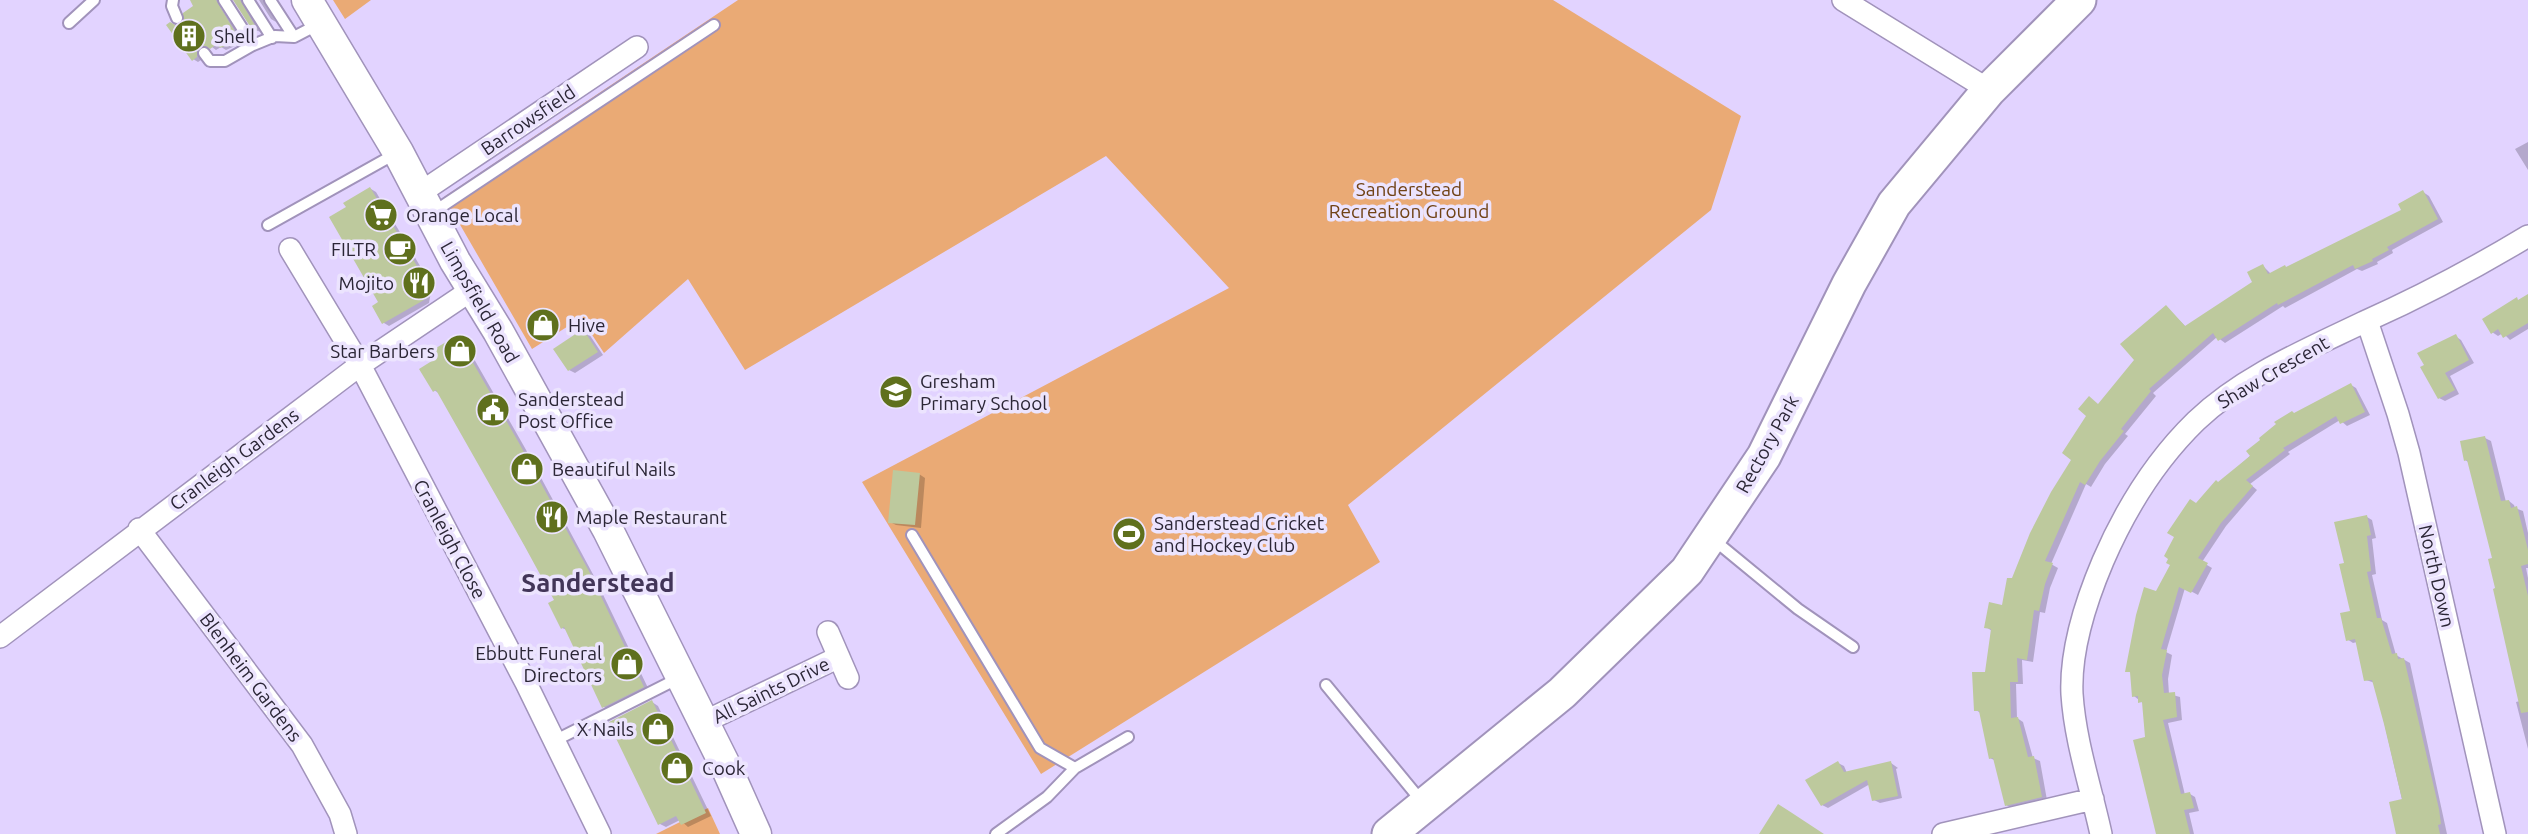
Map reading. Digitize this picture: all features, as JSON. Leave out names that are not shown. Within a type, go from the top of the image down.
[{"type":"main road","name":"Rectory Park","points":[[1389,834],[1562,693],[1687,571],[1764,456],[1849,284],[1894,204],[1989,90],[2079,0]]},
{"type":"main road","name":"Limpsfield Road","points":[[314,12],[398,152],[608,530],[704,722],[756,834]]},
{"type":"street","points":[[1843,0],[1989,90]]},
{"type":"street","name":"Barrowsfield","points":[[425,204],[637,47]]},
{"type":"street","name":"Shaw Crescent","points":[[2101,834],[2076,720],[2073,671],[2094,585],[2120,525],[2164,459],[2192,425],[2245,384],[2292,356],[2463,274],[2528,236]]},
{"type":"street","name":"Cranleigh Close","points":[[290,249],[360,365],[600,834]]},
{"type":"street","name":"Cranleigh Gardens","points":[[0,637],[360,365],[472,289]]},
{"type":"street","name":"North Down","points":[[2367,321],[2406,442],[2495,834]]},
{"type":"street","name":"Blenheim Gardens","points":[[139,530],[302,745],[340,814],[346,834]]},
{"type":"street","name":"All Saints Drive","points":[[828,632],[848,678]]},
{"type":"street","name":"All Saints Drive","points":[[704,722],[839,657]]},
{"type":"street","points":[[1943,834],[2093,799]]},
{"type":"lane","points":[[69,23],[94,0]]},
{"type":"lane","points":[[173,0],[172,6],[177,18]]},
{"type":"lane","points":[[224,0],[253,45]]},
{"type":"lane","points":[[248,0],[272,38]]},
{"type":"lane","points":[[270,0],[294,37]]},
{"type":"lane","points":[[294,37],[314,12]]},
{"type":"lane","points":[[425,204],[713,25]]},
{"type":"lane","points":[[204,53],[214,62],[231,58],[253,45],[281,35],[294,37]]},
{"type":"lane","points":[[268,225],[398,152]]},
{"type":"lane","points":[[912,535],[1040,748],[1075,768]]},
{"type":"lane","points":[[1710,537],[1798,609],[1853,647]]},
{"type":"lane","points":[[554,741],[681,677]]},
{"type":"lane","points":[[1326,685],[1425,805]]},
{"type":"lane","points":[[996,834],[1047,797],[1075,768],[1128,737]]},
{"type":"green space","points":[[333,0],[371,0],[345,19]]},
{"type":"green space","name":"Sanderstead Recreation Ground","points":[[738,0],[1553,0],[1741,116],[1711,210],[1348,505],[1380,562],[1041,774],[862,482],[1229,288],[1106,156],[745,370],[688,279],[604,353],[581,318],[532,349],[444,197]]},
{"type":"green space","points":[[708,808],[720,834],[656,834]]},
{"type":"building","points":[[190,0],[216,0],[240,40],[220,48],[217,44],[210,49],[200,46],[197,57],[192,61],[166,25],[170,22],[177,26],[183,23],[183,13],[193,6]]},
{"type":"building","points":[[233,0],[240,0],[257,29],[253,31]]},
{"type":"building","points":[[370,187],[426,281],[424,300],[382,324],[372,306],[378,302],[329,217],[346,207],[343,203]]},
{"type":"building","points":[[2423,190],[2438,219],[2387,247],[2389,250],[2372,259],[2373,261],[2355,269],[2353,265],[2278,305],[2277,303],[2218,341],[2213,333],[2149,389],[2151,391],[2121,429],[2124,431],[2085,485],[2080,482],[2045,561],[2053,563],[2039,611],[2034,610],[2027,660],[2017,658],[2018,682],[2010,682],[2011,718],[2018,717],[2028,757],[2034,756],[2042,797],[2005,806],[1993,758],[1989,759],[1979,711],[1974,711],[1972,672],[1985,672],[1991,629],[1984,628],[1989,602],[2002,605],[2007,578],[2012,578],[2030,533],[2071,460],[2062,453],[2086,416],[2078,409],[2089,396],[2098,404],[2134,360],[2120,344],[2166,305],[2185,326],[2252,282],[2247,272],[2263,264],[2268,274],[2285,265],[2286,267],[2401,210],[2398,204]]},
{"type":"building","points":[[2528,294],[2528,323],[2503,338],[2498,329],[2491,334],[2482,319],[2517,297],[2518,300]]},
{"type":"building","name":"Hive","points":[[545,311],[557,329],[541,339],[529,321]]},
{"type":"building","points":[[583,329],[598,352],[568,371],[553,349]]},
{"type":"building","points":[[2456,334],[2469,360],[2445,373],[2455,390],[2438,399],[2420,367],[2424,365],[2417,353]]},
{"type":"building","points":[[451,339],[460,340],[519,443],[590,573],[644,687],[602,708],[564,627],[561,629],[548,603],[554,600],[436,390],[433,392],[419,369],[435,359],[431,351]]},
{"type":"building","points":[[2351,383],[2365,412],[2340,424],[2336,416],[2283,448],[2285,450],[2246,480],[2253,486],[2221,523],[2198,558],[2208,563],[2191,593],[2179,587],[2161,649],[2167,650],[2162,675],[2164,693],[2175,692],[2177,717],[2163,720],[2181,794],[2190,792],[2194,808],[2184,810],[2190,834],[2156,834],[2133,740],[2145,737],[2142,702],[2138,703],[2138,696],[2132,697],[2130,672],[2125,672],[2144,587],[2156,591],[2170,565],[2166,563],[2168,559],[2164,556],[2174,537],[2167,533],[2190,499],[2196,503],[2216,480],[2218,482],[2250,456],[2246,451],[2276,424],[2274,422]]},
{"type":"building","points":[[2485,436],[2501,501],[2509,500],[2511,508],[2517,506],[2528,550],[2528,564],[2521,566],[2528,596],[2528,712],[2521,713],[2493,589],[2495,588],[2488,559],[2492,558],[2460,441]]},
{"type":"building","points":[[893,470],[920,473],[915,525],[888,523]]},
{"type":"building","points":[[2367,515],[2371,535],[2367,536],[2371,571],[2367,572],[2377,618],[2381,618],[2392,654],[2397,653],[2398,659],[2404,658],[2439,809],[2440,834],[2396,834],[2389,802],[2402,799],[2384,724],[2372,680],[2364,681],[2355,639],[2346,641],[2340,613],[2350,611],[2339,564],[2344,563],[2334,522]]},
{"type":"building","points":[[652,700],[706,813],[681,825],[676,816],[658,825],[609,722]]},
{"type":"building","points":[[1838,761],[1844,772],[1891,761],[1898,796],[1872,801],[1867,780],[1821,806],[1805,780]]},
{"type":"building","points":[[1778,804],[1789,811],[1824,834],[1759,834]]},
{"type":"place","name":"Shell","points":[[189,36]]},
{"type":"place","name":"Orange Local","points":[[381,215]]},
{"type":"place","name":"FILTR","points":[[400,249]]},
{"type":"place","name":"Mojito","points":[[419,283]]},
{"type":"place","name":"Hive","points":[[543,325]]},
{"type":"place","name":"Star Barbers","points":[[460,351]]},
{"type":"place","name":"Gresham Primary School","points":[[896,392]]},
{"type":"place","name":"Sanderstead Post Office","points":[[493,410]]},
{"type":"place","name":"Beautiful Nails","points":[[527,469]]},
{"type":"place","name":"Maple Restaurant","points":[[552,517]]},
{"type":"place","name":"Sanderstead Cricket and Hockey Club","points":[[1129,534]]},
{"type":"place","name":"Ebbutt Funeral Directors","points":[[627,664]]},
{"type":"place","name":"X Nails","points":[[658,729]]},
{"type":"place","name":"Cook","points":[[677,768]]},
{"type":"district","name":"Sanderstead","points":[[598,583]]}]
